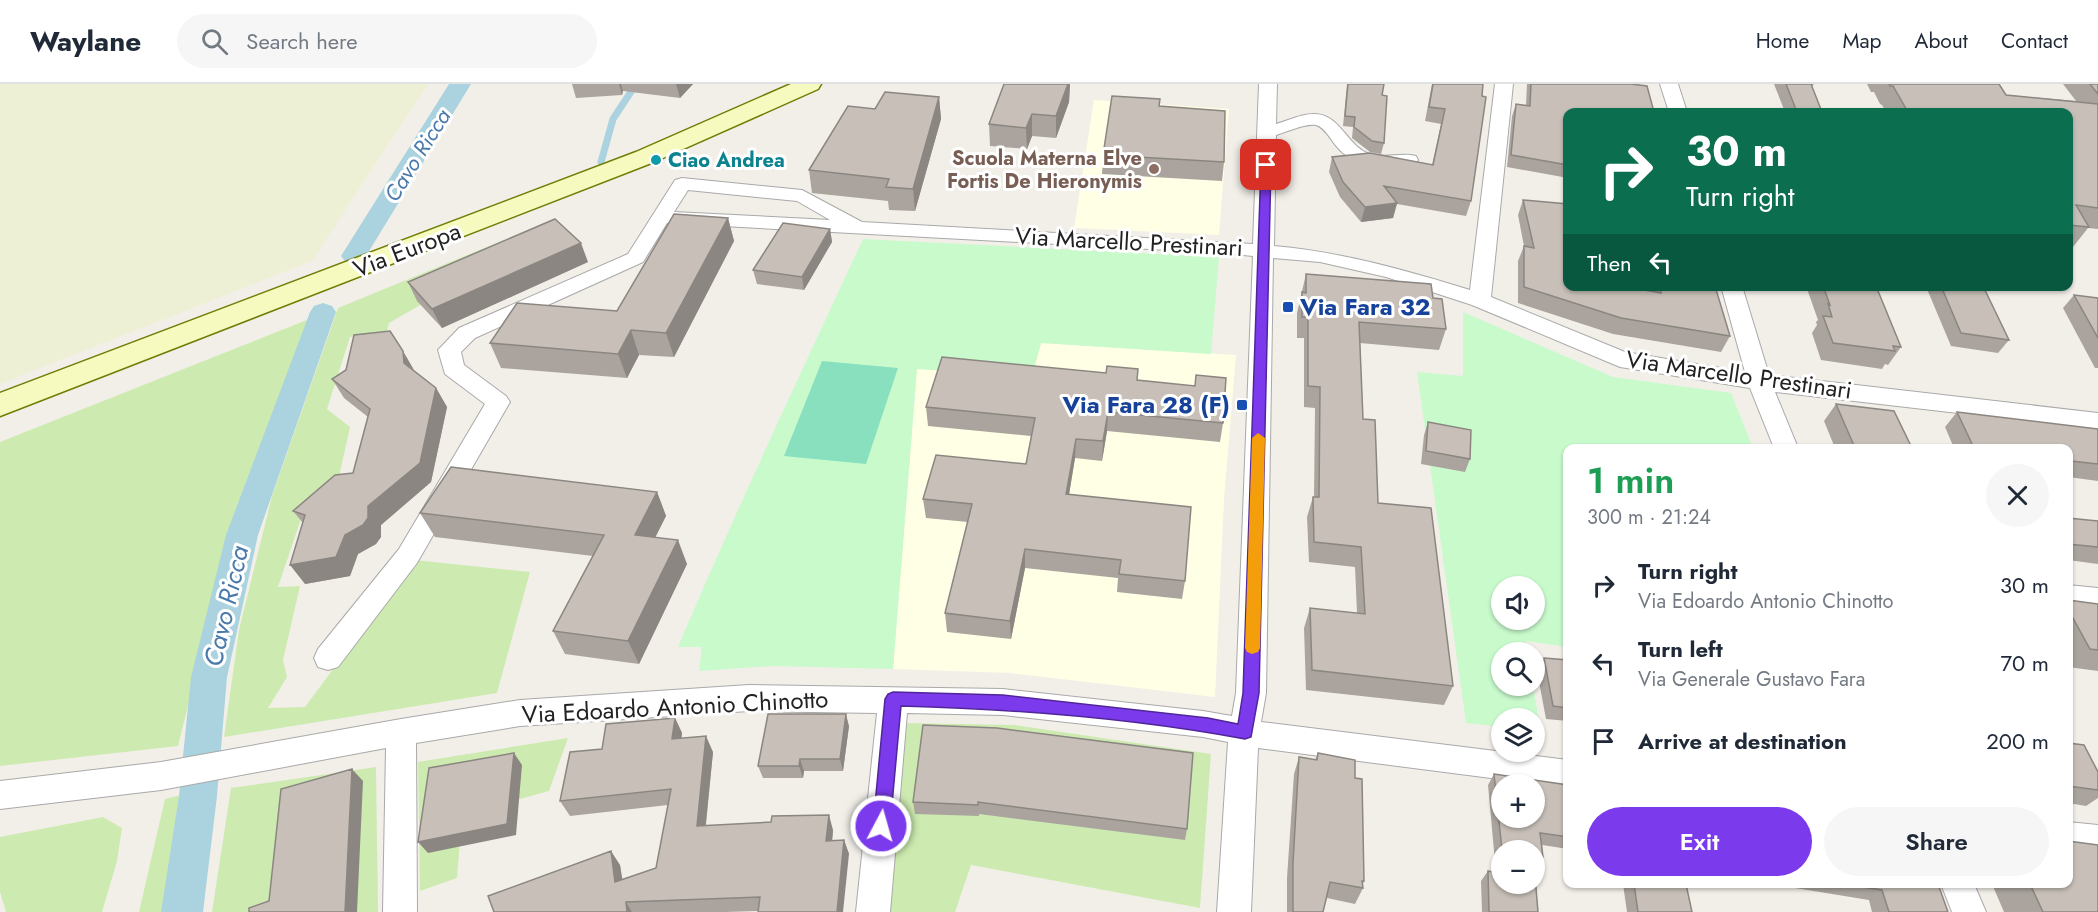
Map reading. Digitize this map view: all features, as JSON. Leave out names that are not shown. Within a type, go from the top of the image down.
[{"type":"main road","name":"Via Europa","points":[[0,405],[645,157],[810,84]]},
{"type":"street","points":[[1234,912],[1241,757],[1251,693],[1268,84]]},
{"type":"street","points":[[1480,300],[1504,84]]},
{"type":"street","points":[[1669,84],[1677,108]]},
{"type":"street","points":[[1267,132],[1313,119],[1321,120],[1327,123],[1354,156],[1367,161],[1403,163],[1409,160]]},
{"type":"street","name":"Via Marcello Prestinari","points":[[857,227],[802,196],[682,184],[662,217],[1264,249],[1320,256],[1391,272],[1480,300],[1620,359],[1759,382],[2098,421]]},
{"type":"street","points":[[328,658],[408,556],[498,402],[453,369],[448,350],[467,333],[636,258],[662,217]]},
{"type":"street","points":[[1732,291],[1759,382],[1784,444]]},
{"type":"street","points":[[2073,596],[2098,599]]},
{"type":"street","name":"Via Edoardo Antonio Chinotto","points":[[0,795],[161,776],[401,732],[520,713],[749,698],[1003,702],[1208,725],[1276,738],[1563,773]]},
{"type":"street","points":[[873,912],[893,699]]},
{"type":"street","points":[[400,912],[401,732]]},
{"type":"street","points":[[2073,838],[2098,840]]},
{"type":"street","points":[[1960,888],[1969,912]]},
{"type":"shaded area","points":[[0,84],[428,84],[312,261],[0,384]]},
{"type":"shaded area","name":"Scuola Materna Elve Fortis De Hieronymis","points":[[1094,100],[1229,109],[1219,235],[1074,228]]},
{"type":"shaded area","points":[[1041,343],[1236,355],[1224,499],[1215,697],[1010,673],[893,669],[917,369],[1032,376]]},
{"type":"green space","points":[[516,235],[525,244],[414,294],[422,304],[389,323],[386,335],[350,337],[327,409],[350,427],[337,486],[301,519],[278,587],[300,586],[283,660],[287,677],[268,708],[305,707],[414,560],[530,572],[497,693],[224,737],[239,630],[272,496],[338,308]]},
{"type":"green space","points":[[863,239],[1219,257],[1211,354],[1041,343],[1032,376],[917,369],[893,669],[773,666],[699,671],[702,647],[678,647],[745,494]]},
{"type":"green space","points":[[1463,312],[1613,377],[1731,393],[1751,444],[1563,444],[1563,646],[1545,642],[1491,642],[1491,696],[1535,696],[1537,708],[1491,708],[1491,726],[1466,723],[1417,372],[1463,376]]},
{"type":"green space","points":[[312,318],[260,448],[221,573],[178,746],[0,766],[0,442]]},
{"type":"green space","points":[[822,361],[898,368],[866,464],[784,456]]},
{"type":"green space","points":[[901,723],[1014,725],[1211,754],[1200,908],[971,865],[955,912],[889,912]]},
{"type":"green space","points":[[568,738],[549,791],[462,815],[457,878],[420,891],[418,762]]},
{"type":"green space","points":[[376,767],[378,912],[212,912],[231,788]]},
{"type":"green space","points":[[185,794],[163,912],[139,912],[165,799]]},
{"type":"green space","points":[[103,817],[122,828],[117,861],[102,912],[6,912],[0,892],[0,837]]},
{"type":"building","points":[[1004,84],[1068,84],[1056,116],[1032,114],[1026,128],[989,124]]},
{"type":"building","points":[[1348,84],[1384,84],[1382,95],[1387,96],[1384,143],[1372,141],[1354,127],[1355,117],[1345,116]]},
{"type":"building","points":[[1433,84],[1483,84],[1482,96],[1486,97],[1471,201],[1384,186],[1397,203],[1365,207],[1343,182],[1332,157],[1370,153],[1433,165],[1445,109],[1429,107]]},
{"type":"building","points":[[1531,84],[1631,84],[1647,86],[1653,108],[1563,108],[1563,164],[1511,155],[1516,104],[1530,106]]},
{"type":"building","points":[[1786,84],[1811,84],[1820,108],[1795,108]]},
{"type":"building","points":[[1889,84],[1999,84],[2006,95],[2098,104],[2098,208],[2076,205],[2089,227],[2073,225],[2073,108],[1906,108],[1893,86]]},
{"type":"building","points":[[2090,84],[2098,84],[2098,94]]},
{"type":"building","points":[[885,92],[939,97],[913,189],[886,187],[889,179],[809,170],[848,106],[875,109]]},
{"type":"building","points":[[1112,96],[1160,99],[1159,106],[1225,111],[1224,162],[1103,155]]},
{"type":"building","points":[[1523,200],[1563,204],[1563,291],[1661,293],[1661,291],[1716,291],[1730,336],[1621,318],[1524,287],[1524,246],[1534,248]]},
{"type":"building","points":[[674,214],[728,218],[666,333],[631,330],[618,354],[490,343],[517,303],[617,311]]},
{"type":"building","points":[[555,219],[581,243],[432,309],[408,282]]},
{"type":"building","points":[[783,223],[830,229],[802,277],[753,270]]},
{"type":"building","points":[[1306,274],[1431,284],[1433,298],[1442,299],[1446,329],[1359,322],[1363,419],[1375,420],[1378,503],[1431,508],[1453,686],[1312,670],[1310,608],[1365,614],[1361,547],[1314,542],[1313,497],[1319,497],[1320,387],[1308,386],[1308,317],[1302,317],[1302,292],[1306,293]]},
{"type":"building","points":[[1825,291],[1878,291],[1901,347],[1893,346],[1895,351],[1833,343],[1823,316],[1832,317],[1828,304],[1830,305]]},
{"type":"building","points":[[1943,291],[1985,291],[2009,340],[1961,333]]},
{"type":"building","points":[[2074,295],[2098,298],[2098,338]]},
{"type":"building","points":[[390,331],[403,351],[404,363],[436,388],[420,463],[368,506],[368,518],[363,525],[345,535],[336,557],[290,565],[305,515],[293,511],[335,475],[353,473],[370,409],[332,379],[346,370],[354,335]]},
{"type":"building","points":[[942,357],[1106,373],[1107,366],[1138,369],[1137,380],[1195,386],[1196,375],[1226,378],[1223,423],[1108,412],[1103,441],[1076,439],[1066,494],[1191,507],[1185,581],[1119,574],[1121,560],[1025,549],[1010,621],[945,613],[972,504],[923,499],[936,455],[1026,464],[1035,418],[926,407]]},
{"type":"building","points":[[1836,404],[1894,411],[1910,444],[1853,444]]},
{"type":"building","points":[[1957,412],[2098,429],[2098,464],[2073,461],[2073,444],[1972,444]]},
{"type":"building","points":[[1428,422],[1471,430],[1470,459],[1426,451]]},
{"type":"building","points":[[451,467],[657,492],[635,535],[678,540],[628,641],[553,631],[604,535],[420,513]]},
{"type":"building","points":[[2073,518],[2098,521],[2098,547],[2073,544]]},
{"type":"building","points":[[2073,601],[2098,604],[2098,650],[2090,649],[2073,618]]},
{"type":"building","points":[[1545,658],[1563,660],[1563,707],[1553,706]]},
{"type":"building","points":[[768,714],[846,714],[840,759],[800,759],[799,766],[758,766]]},
{"type":"building","points":[[675,718],[672,739],[706,736],[697,826],[771,822],[772,816],[829,815],[826,841],[844,840],[837,912],[758,912],[760,897],[626,902],[627,912],[494,912],[488,896],[611,851],[615,882],[656,868],[671,789],[560,801],[570,752],[602,749],[606,724]]},
{"type":"building","points":[[923,725],[997,728],[1193,753],[1187,829],[978,802],[978,805],[913,802]]},
{"type":"building","points":[[2073,744],[2084,745],[2098,772],[2098,790],[2073,787]]},
{"type":"building","points":[[514,753],[507,824],[418,842],[429,768]]},
{"type":"building","points":[[1318,753],[1355,760],[1355,778],[1362,779],[1363,888],[1330,882],[1323,912],[1293,912],[1293,863],[1299,757],[1317,760]]},
{"type":"building","points":[[352,769],[345,912],[249,912],[249,908],[269,901],[281,789]]},
{"type":"building","points":[[1545,782],[1563,784],[1563,836],[1540,833],[1541,840],[1501,840],[1500,828],[1545,828]]},
{"type":"building","points":[[2073,842],[2098,845],[2098,912],[2043,912],[2032,888],[2073,888]]},
{"type":"building","points":[[1488,871],[1491,872],[1491,894],[1536,894],[1538,912],[1489,912]]},
{"type":"building","points":[[1635,888],[1687,888],[1692,912],[1638,912]]},
{"type":"building","points":[[1869,888],[1939,888],[1948,912],[1889,912],[1882,890]]},
{"type":"waterway","name":"Cavo Ricca","points":[[354,256],[460,84]]},
{"type":"waterway","points":[[601,162],[613,119],[636,84]]},
{"type":"waterway","name":"Cavo Ricca","points":[[182,912],[198,796],[209,677],[242,535],[323,312]]},
{"type":"slow traffic","points":[[1252,648],[1258,438]]},
{"type":"place","name":"Ciao Andrea","points":[[656,160]]},
{"type":"place","name":"Scuola Materna Elve Fortis De Hieronymis","points":[[1154,169]]},
{"type":"place","name":"Via Fara 32","points":[[1288,307]]},
{"type":"place","name":"Via Fara 28 (F)","points":[[1242,405]]},
{"type":"route","points":[[881,826],[893,699],[1003,702],[1208,725],[1245,732],[1251,693],[1266,165]]}]
